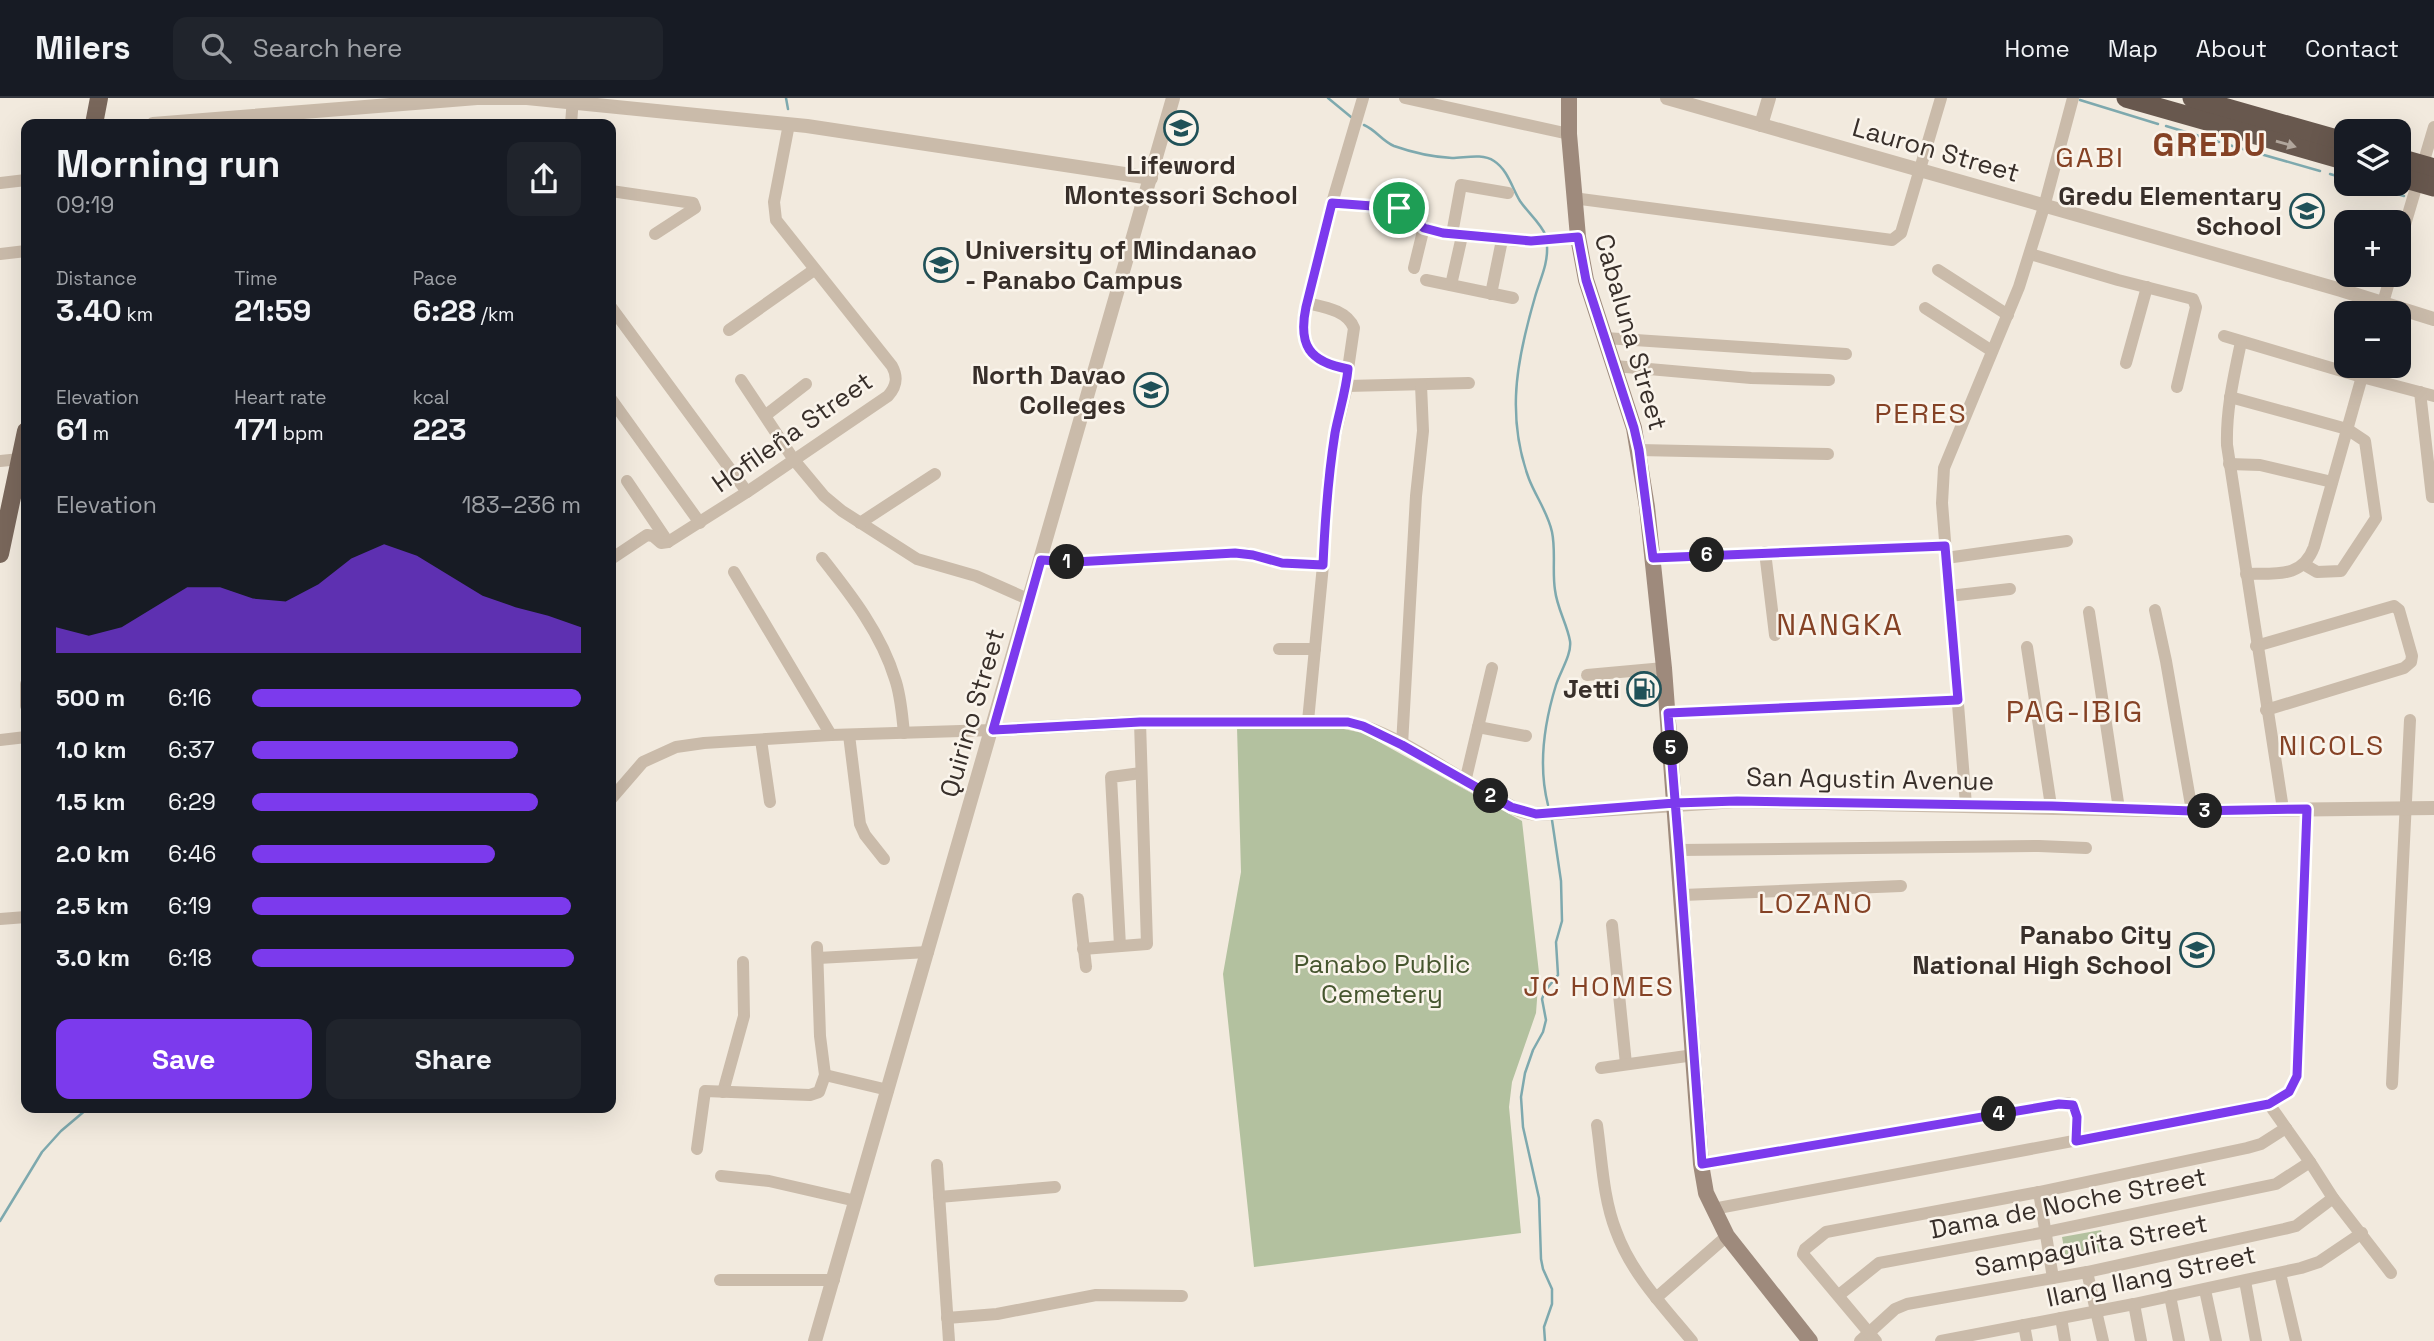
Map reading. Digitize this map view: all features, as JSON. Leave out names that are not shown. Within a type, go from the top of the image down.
[{"type":"highway","points":[[2126,98],[2234,120],[2319,143],[2334,142]]},
{"type":"highway","points":[[2192,98],[2234,120]]},
{"type":"highway","points":[[2319,143],[2334,153]]},
{"type":"main road","points":[[95,119],[99,98]]},
{"type":"main road","name":"Cabaluna Street","points":[[1569,98],[1573,198],[1578,237],[1586,280],[1639,450],[1653,558],[1706,1193],[1727,1236],[1810,1341]]},
{"type":"main road","points":[[1,548],[21,454]]},
{"type":"street","points":[[269,119],[314,104],[527,98],[636,103],[1151,178]]},
{"type":"street","name":"Quirino Street","points":[[815,1341],[1173,98]]},
{"type":"street","points":[[1348,369],[1328,364],[1309,351],[1303,328],[1332,203],[1363,98]]},
{"type":"street","points":[[1405,98],[1569,134]]},
{"type":"street","name":"Lauron Street","points":[[1667,98],[2328,286],[2363,301]]},
{"type":"street","points":[[1761,125],[1769,98]]},
{"type":"street","points":[[1573,198],[1892,240],[1901,233],[1941,98]]},
{"type":"street","points":[[1966,805],[1942,503],[1944,468],[2029,254],[2073,98]]},
{"type":"street","points":[[571,119],[573,100]]},
{"type":"street","name":"Hofileña Street","points":[[667,542],[747,492],[888,396],[897,382],[892,366],[780,226],[774,211],[789,124]]},
{"type":"street","points":[[2411,210],[2434,127]]},
{"type":"street","points":[[0,183],[21,181]]},
{"type":"street","points":[[1451,285],[1461,185],[1508,193]]},
{"type":"street","points":[[616,192],[693,202],[695,208],[655,234]]},
{"type":"street","points":[[1332,203],[1399,208],[1424,228],[1457,235],[1531,241],[1578,237]]},
{"type":"street","points":[[1414,268],[1424,228]]},
{"type":"street","points":[[1491,294],[1502,240]]},
{"type":"street","points":[[0,254],[21,252]]},
{"type":"street","points":[[2029,254],[2193,299],[2195,302],[2177,387]]},
{"type":"street","points":[[729,330],[814,270]]},
{"type":"street","points":[[1938,270],[2007,315]]},
{"type":"street","points":[[1426,280],[1513,298]]},
{"type":"street","points":[[2126,363],[2147,287]]},
{"type":"street","points":[[1307,303],[1340,313],[1354,328],[1328,480],[1308,721]]},
{"type":"street","points":[[1925,308],[1992,351]]},
{"type":"street","points":[[616,314],[747,492]]},
{"type":"street","name":"Lauron Street","points":[[2411,315],[2434,319]]},
{"type":"street","points":[[2224,337],[2334,364]]},
{"type":"street","points":[[1605,338],[1846,354]]},
{"type":"street","points":[[2241,342],[2227,421],[2229,464],[2283,809]]},
{"type":"street","points":[[1615,366],[1751,378],[1829,380]]},
{"type":"street","points":[[2246,574],[2292,571],[2305,565],[2314,547],[2362,378]]},
{"type":"street","points":[[2383,378],[2434,396]]},
{"type":"street","points":[[741,380],[794,460],[824,496],[860,523],[917,559],[976,576],[1030,600]]},
{"type":"street","points":[[1346,386],[1469,383]]},
{"type":"street","points":[[766,415],[806,384]]},
{"type":"street","points":[[1402,745],[1416,496],[1423,431],[1421,385]]},
{"type":"street","points":[[2420,392],[2434,497]]},
{"type":"street","points":[[2230,397],[2347,429],[2365,441],[2376,518],[2341,571],[2318,572],[2305,565]]},
{"type":"street","points":[[616,406],[700,523]]},
{"type":"street","points":[[1639,450],[1828,454]]},
{"type":"street","points":[[0,461],[20,459]]},
{"type":"street","points":[[2229,464],[2260,464],[2332,482]]},
{"type":"street","points":[[860,523],[935,474]]},
{"type":"street","points":[[616,556],[647,535],[653,536],[661,543],[667,542],[627,481]]},
{"type":"street","points":[[1653,558],[1765,552],[1946,552],[2067,541]]},
{"type":"street","points":[[1765,552],[1775,635]]},
{"type":"street","points":[[1041,560],[1075,562],[1235,553],[1282,563],[1323,565]]},
{"type":"street","points":[[822,558],[859,605],[888,660],[896,680],[904,733]]},
{"type":"street","points":[[734,572],[831,735]]},
{"type":"street","points":[[1949,596],[2010,589]]},
{"type":"street","points":[[2256,646],[2394,606],[2399,610],[2412,656],[2411,662],[2404,668],[2266,710]]},
{"type":"street","points":[[2155,610],[2192,811]]},
{"type":"street","points":[[2089,612],[2119,809]]},
{"type":"street","points":[[2027,647],[2052,806]]},
{"type":"street","points":[[1279,649],[1314,649]]},
{"type":"street","points":[[1465,782],[1492,668]]},
{"type":"street","points":[[1587,675],[1664,668]]},
{"type":"street","points":[[1668,713],[1958,700]]},
{"type":"street","points":[[2392,1084],[2410,720]]},
{"type":"street","points":[[1083,949],[1147,944],[1140,722]]},
{"type":"street","name":"San Agustin Avenue","points":[[993,730],[1140,722],[1356,723],[1402,745],[1519,811],[1536,814],[1675,803],[1795,801],[2192,811],[2434,808]]},
{"type":"street","points":[[1478,727],[1526,736]]},
{"type":"street","points":[[616,793],[643,762],[665,750],[690,744],[831,735],[993,730]]},
{"type":"street","points":[[849,735],[860,824],[862,831],[884,859]]},
{"type":"street","points":[[0,740],[21,738]]},
{"type":"street","points":[[761,740],[770,802]]},
{"type":"street","points":[[1120,946],[1111,777],[1141,772]]},
{"type":"street","points":[[1713,1209],[2269,1104],[2289,1092],[2297,1076],[2307,809]]},
{"type":"street","points":[[1679,850],[2039,846],[2086,848]]},
{"type":"street","points":[[1682,895],[1901,886]]},
{"type":"street","points":[[1078,899],[1086,967]]},
{"type":"street","points":[[0,919],[21,917]]},
{"type":"street","points":[[1612,925],[1626,1064]]},
{"type":"street","points":[[697,1149],[703,1094],[708,1090],[810,1095],[819,1092],[825,1075],[820,1036],[818,953],[928,952]]},
{"type":"street","points":[[723,1092],[744,1016],[743,962]]},
{"type":"street","points":[[1601,1068],[1694,1055]]},
{"type":"street","points":[[825,1075],[888,1090]]},
{"type":"street","points":[[1702,1164],[2059,1104],[2073,1105],[2076,1110],[2076,1141]]},
{"type":"street","points":[[2269,1104],[2333,1198],[2391,1273]]},
{"type":"street","points":[[1597,1125],[1607,1199],[1615,1230],[1630,1261],[1656,1298],[1692,1341]]},
{"type":"street","points":[[1869,1338],[1839,1295],[1804,1256],[1805,1249],[1821,1235],[1831,1230],[2039,1192],[2247,1148],[2261,1144],[2286,1128]]},
{"type":"street","name":"Dama de Noche Street","points":[[1839,1295],[1879,1263],[2046,1232],[2276,1184],[2310,1162]]},
{"type":"street","points":[[937,1165],[949,1341]]},
{"type":"street","points":[[721,1176],[769,1181],[856,1201]]},
{"type":"street","points":[[939,1197],[1055,1187]]},
{"type":"street","points":[[2039,1192],[2053,1278]]},
{"type":"street","name":"Sampaguita Street","points":[[1869,1338],[1895,1309],[1907,1304],[2087,1272],[2296,1226],[2333,1198]]},
{"type":"street","name":"Ilang Ilang Street","points":[[1941,1341],[1987,1337],[2024,1325],[2280,1273],[2319,1262],[2362,1233]]},
{"type":"street","points":[[1656,1298],[1727,1236]]},
{"type":"street","points":[[2087,1272],[2103,1341]]},
{"type":"street","points":[[2280,1273],[2296,1341]]},
{"type":"street","points":[[720,1280],[834,1280]]},
{"type":"street","points":[[2245,1281],[2256,1341]]},
{"type":"street","points":[[2205,1290],[2217,1341]]},
{"type":"street","points":[[947,1318],[996,1314],[1096,1295],[1182,1296]]},
{"type":"street","points":[[2170,1296],[2179,1341]]},
{"type":"street","points":[[2134,1304],[2140,1341]]},
{"type":"street","points":[[2061,1318],[2065,1341]]},
{"type":"street","points":[[2024,1325],[2026,1341]]},
{"type":"green space","name":"Panabo Public Cemetery","points":[[1237,727],[1339,728],[1363,733],[1522,821],[1539,973],[1536,1013],[1512,1082],[1509,1107],[1521,1233],[1254,1267],[1223,974],[1241,872]]},
{"type":"green space","points":[[2101,1230],[2106,1251],[2066,1259],[2062,1237]]},
{"type":"waterway","points":[[786,98],[788,109]]},
{"type":"waterway","points":[[1328,98],[1351,117]]},
{"type":"waterway","points":[[2080,100],[2158,124]]},
{"type":"waterway","points":[[1364,125],[1390,144],[1408,150],[1452,158],[1484,157],[1494,161],[1503,169],[1520,201],[1546,236]]},
{"type":"waterway","points":[[2166,126],[2219,142]]},
{"type":"waterway","points":[[2229,145],[2320,171]]},
{"type":"waterway","points":[[2330,174],[2334,175]]},
{"type":"waterway","points":[[1547,246],[1545,266],[1522,346],[1516,406],[1518,438],[1523,459],[1552,532],[1556,597],[1570,641],[1569,652],[1548,715],[1543,760],[1548,805]]},
{"type":"waterway","points":[[1545,1341],[1544,1327],[1552,1304],[1552,1289],[1541,1259],[1539,1198],[1523,1127],[1521,1097],[1525,1073],[1546,1020],[1542,999],[1558,975],[1556,942],[1562,921],[1561,881],[1552,820]]},
{"type":"waterway","points":[[0,1221],[42,1152],[82,1113]]},
{"type":"place","name":"Lifeword Montessori School","points":[[1181,128]]},
{"type":"place","name":"Gredu Elementary School","points":[[2307,211]]},
{"type":"place","name":"University of Mindanao - Panabo Campus","points":[[941,265]]},
{"type":"place","name":"North Davao Colleges","points":[[1151,390]]},
{"type":"place","name":"Jetti","points":[[1644,689]]},
{"type":"place","name":"Panabo City National High School","points":[[2197,950]]},
{"type":"district","name":"GREDU","points":[[2210,145]]},
{"type":"district","name":"GABI","points":[[2090,157]]},
{"type":"district","name":"PERES","points":[[1921,413]]},
{"type":"district","name":"NANGKA","points":[[1840,624]]},
{"type":"district","name":"PAG-IBIG","points":[[2075,711]]},
{"type":"district","name":"NICOLS","points":[[2332,745]]},
{"type":"district","name":"LOZANO","points":[[1816,903]]},
{"type":"district","name":"JC HOMES","points":[[1599,986]]},
{"type":"route","points":[[1399,208],[1332,203],[1303,320],[1304,340],[1309,351],[1328,364],[1348,369],[1328,480],[1323,565],[1282,563],[1245,553],[1075,562],[1041,560],[993,730],[1140,722],[1320,720],[1356,723],[1402,745],[1511,807],[1536,814],[1675,803],[1737,801],[2192,811],[2307,809],[2297,1076],[2289,1092],[2269,1104],[2076,1141],[2076,1110],[2073,1105],[2059,1104],[1702,1164],[1679,850],[1675,803],[1668,713],[1958,700],[1945,546],[1653,558],[1634,428],[1586,280],[1578,237],[1531,241],[1443,233],[1424,228],[1399,208]]}]
